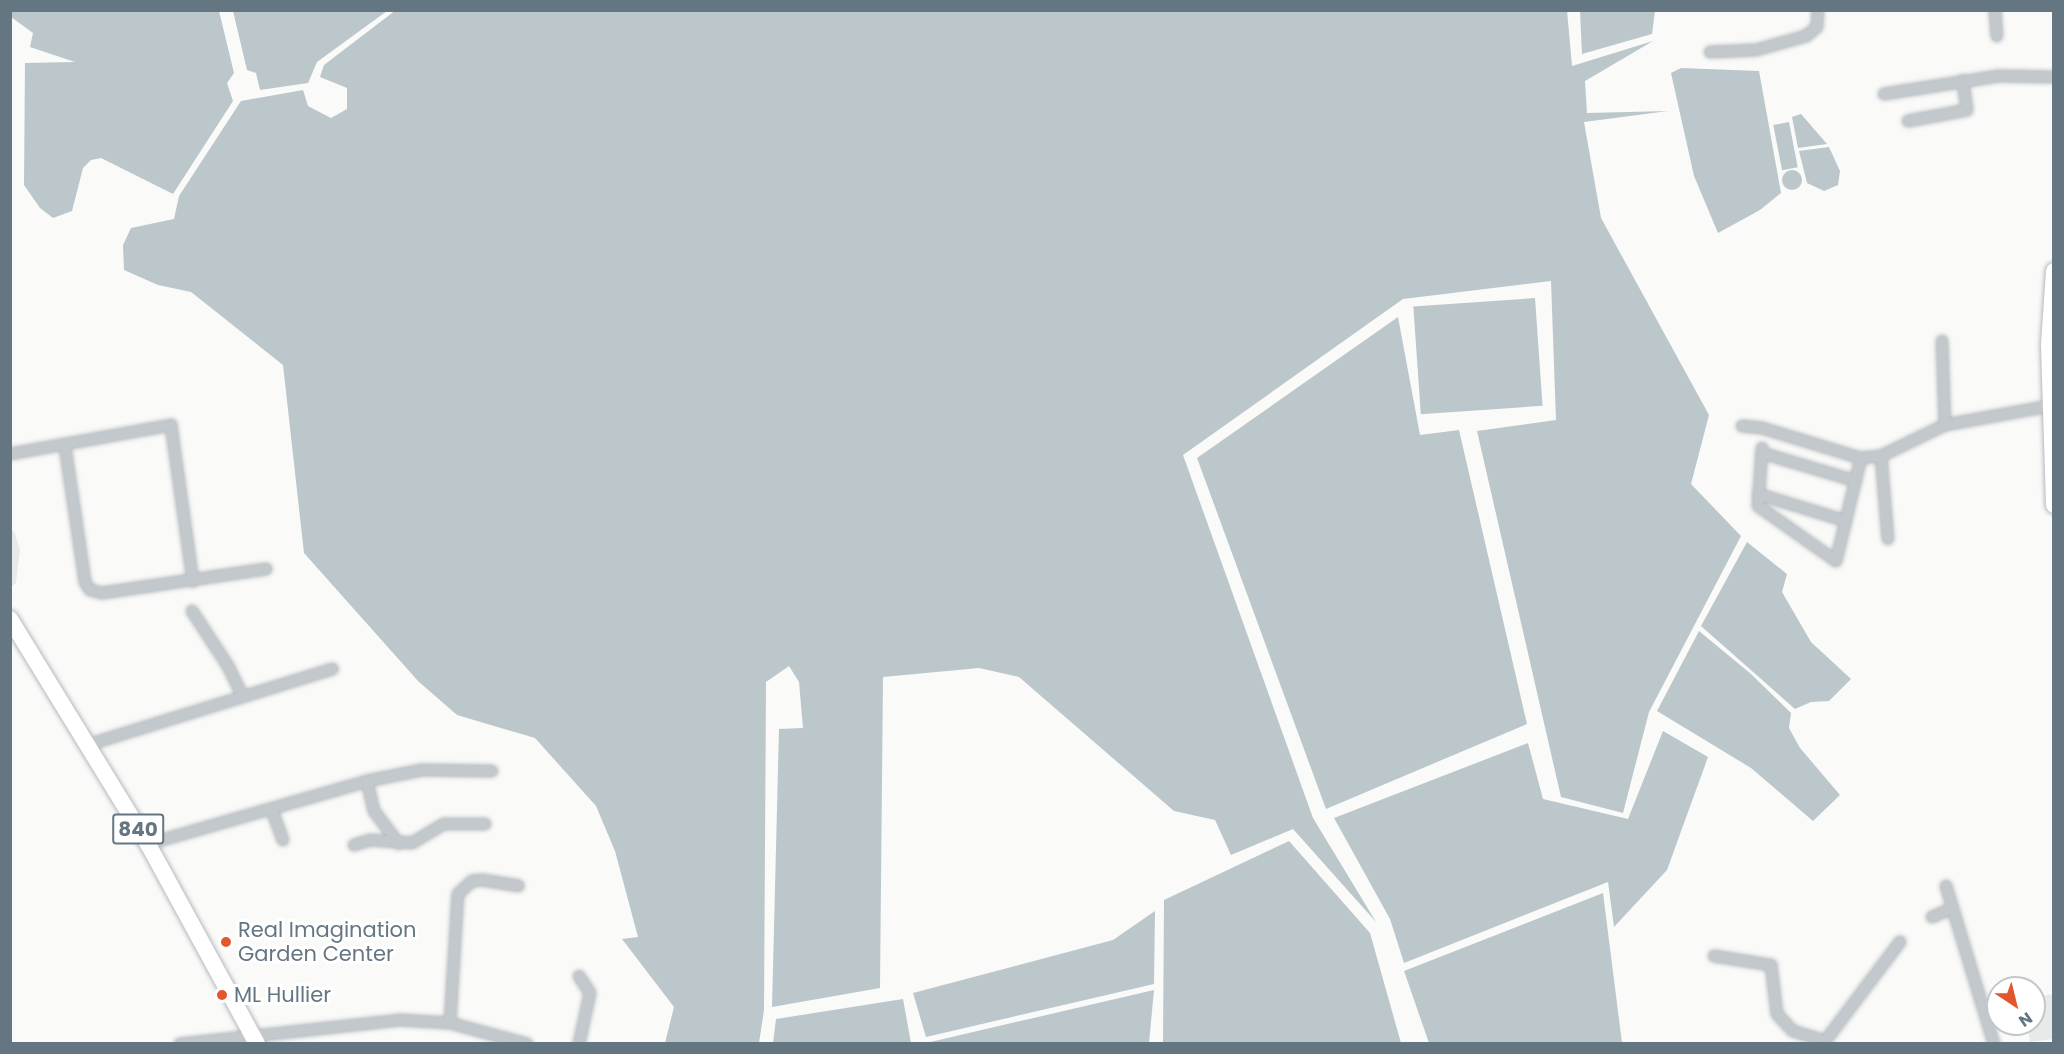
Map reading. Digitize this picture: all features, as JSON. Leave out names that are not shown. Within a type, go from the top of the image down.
[{"type":"main road","points":[[2054,271],[2051,395],[2054,505]]},
{"type":"main road","name":"840","points":[[10,619],[148,844],[255,1039]]},
{"type":"street","points":[[1710,52],[1756,50],[1806,36],[1817,27],[1818,10]]},
{"type":"street","points":[[1995,10],[1997,36]]},
{"type":"street","points":[[1884,94],[1963,80],[2054,77]]},
{"type":"street","points":[[1908,121],[1967,110],[1963,80]]},
{"type":"street","points":[[1942,340],[1945,425]]},
{"type":"street","points":[[1742,426],[1762,428],[1861,458],[1881,456],[1945,425],[2051,395]]},
{"type":"street","points":[[10,454],[65,446],[171,425],[193,580]]},
{"type":"street","points":[[65,446],[85,582],[90,590],[102,593],[266,569]]},
{"type":"street","points":[[1856,481],[1762,450],[1758,506],[1836,561],[1856,481],[1861,458]]},
{"type":"street","points":[[1881,456],[1888,539]]},
{"type":"street","points":[[1758,494],[1846,521]]},
{"type":"street","points":[[192,611],[228,666],[243,697]]},
{"type":"street","points":[[87,745],[333,669]]},
{"type":"street","points":[[148,844],[367,781],[422,770],[492,771]]},
{"type":"street","points":[[367,781],[374,811],[399,844]]},
{"type":"street","points":[[272,810],[283,840]]},
{"type":"street","points":[[354,845],[370,840],[399,844],[412,843],[444,824],[485,824]]},
{"type":"street","points":[[450,1023],[458,894],[472,881],[482,880],[519,886]]},
{"type":"street","points":[[1946,886],[1994,1044]]},
{"type":"street","points":[[1932,917],[1953,908]]},
{"type":"street","points":[[1714,956],[1771,965],[1777,1014],[1793,1031],[1824,1042],[1900,942]]},
{"type":"street","points":[[579,976],[590,993],[579,1044]]},
{"type":"street","points":[[180,1044],[255,1039],[400,1020],[450,1023],[527,1044]]},
{"type":"shaded area","points":[[11,10],[219,11],[234,73],[227,83],[233,101],[173,194],[101,158],[91,160],[83,168],[72,211],[53,218],[40,208],[24,185],[25,63],[75,62],[30,47],[33,33],[11,17]]},
{"type":"shaded area","points":[[233,10],[387,11],[317,62],[308,83],[260,90],[256,73],[247,70]]},
{"type":"shaded area","points":[[396,10],[1567,10],[1572,66],[1653,41],[1585,81],[1587,113],[1668,111],[1584,122],[1601,218],[1709,415],[1691,484],[1741,536],[1649,712],[1623,813],[1561,797],[1477,431],[1556,420],[1551,281],[1403,299],[1183,455],[1313,818],[1376,922],[1293,829],[1231,855],[1215,820],[1174,811],[1019,677],[979,668],[883,677],[880,988],[772,1007],[779,729],[803,728],[799,682],[789,666],[766,682],[764,1010],[759,1043],[665,1043],[674,1007],[622,939],[638,937],[615,851],[596,806],[535,738],[457,715],[418,681],[304,553],[283,365],[191,292],[158,285],[124,270],[123,245],[131,228],[174,219],[179,196],[241,101],[303,90],[308,106],[331,118],[347,109],[347,88],[320,77],[324,65]]},
{"type":"shaded area","points":[[1580,11],[1655,11],[1652,34],[1582,54]]},
{"type":"shaded area","points":[[1681,68],[1759,71],[1781,193],[1760,210],[1718,233],[1694,176],[1671,73]]},
{"type":"shaded area","points":[[1801,114],[1827,144],[1798,148],[1792,117]]},
{"type":"shaded area","points":[[1789,122],[1798,167],[1782,170],[1773,125]]},
{"type":"shaded area","points":[[1829,147],[1840,171],[1838,185],[1824,191],[1807,183],[1799,151]]},
{"type":"shaded area","points":[[1792,170],[1799,173],[1802,180],[1799,187],[1792,190],[1785,187],[1782,180],[1785,173]]},
{"type":"shaded area","points":[[1535,298],[1543,406],[1421,414],[1413,307]]},
{"type":"shaded area","points":[[1398,317],[1420,435],[1459,430],[1527,724],[1326,809],[1197,458]]},
{"type":"shaded area","points":[[14,531],[20,550],[16,583],[11,587],[11,532]]},
{"type":"shaded area","points":[[1747,542],[1787,574],[1782,592],[1811,642],[1851,679],[1829,701],[1811,702],[1795,709],[1701,626]]},
{"type":"shaded area","points":[[1699,631],[1751,674],[1791,713],[1789,728],[1800,748],[1840,795],[1813,821],[1751,768],[1657,711]]},
{"type":"shaded area","points":[[1663,731],[1708,757],[1667,870],[1614,927],[1608,882],[1404,963],[1390,919],[1334,818],[1528,743],[1543,799],[1628,819]]},
{"type":"shaded area","points":[[1289,841],[1370,933],[1401,1043],[1163,1043],[1164,900]]},
{"type":"shaded area","points":[[1603,893],[1622,1043],[1429,1043],[1404,971]]},
{"type":"shaded area","points":[[1155,911],[1154,984],[926,1037],[913,993],[1113,940]]},
{"type":"shaded area","points":[[1154,990],[1149,1043],[926,1043]]},
{"type":"shaded area","points":[[2053,994],[2053,1039],[2030,1042],[2029,1036],[2046,1036],[2046,995]]},
{"type":"shaded area","points":[[903,999],[911,1043],[773,1043],[776,1019]]},
{"type":"place","name":"Real Imagination Garden Center","points":[[226,942]]},
{"type":"place","name":"ML Hullier","points":[[222,995]]}]
